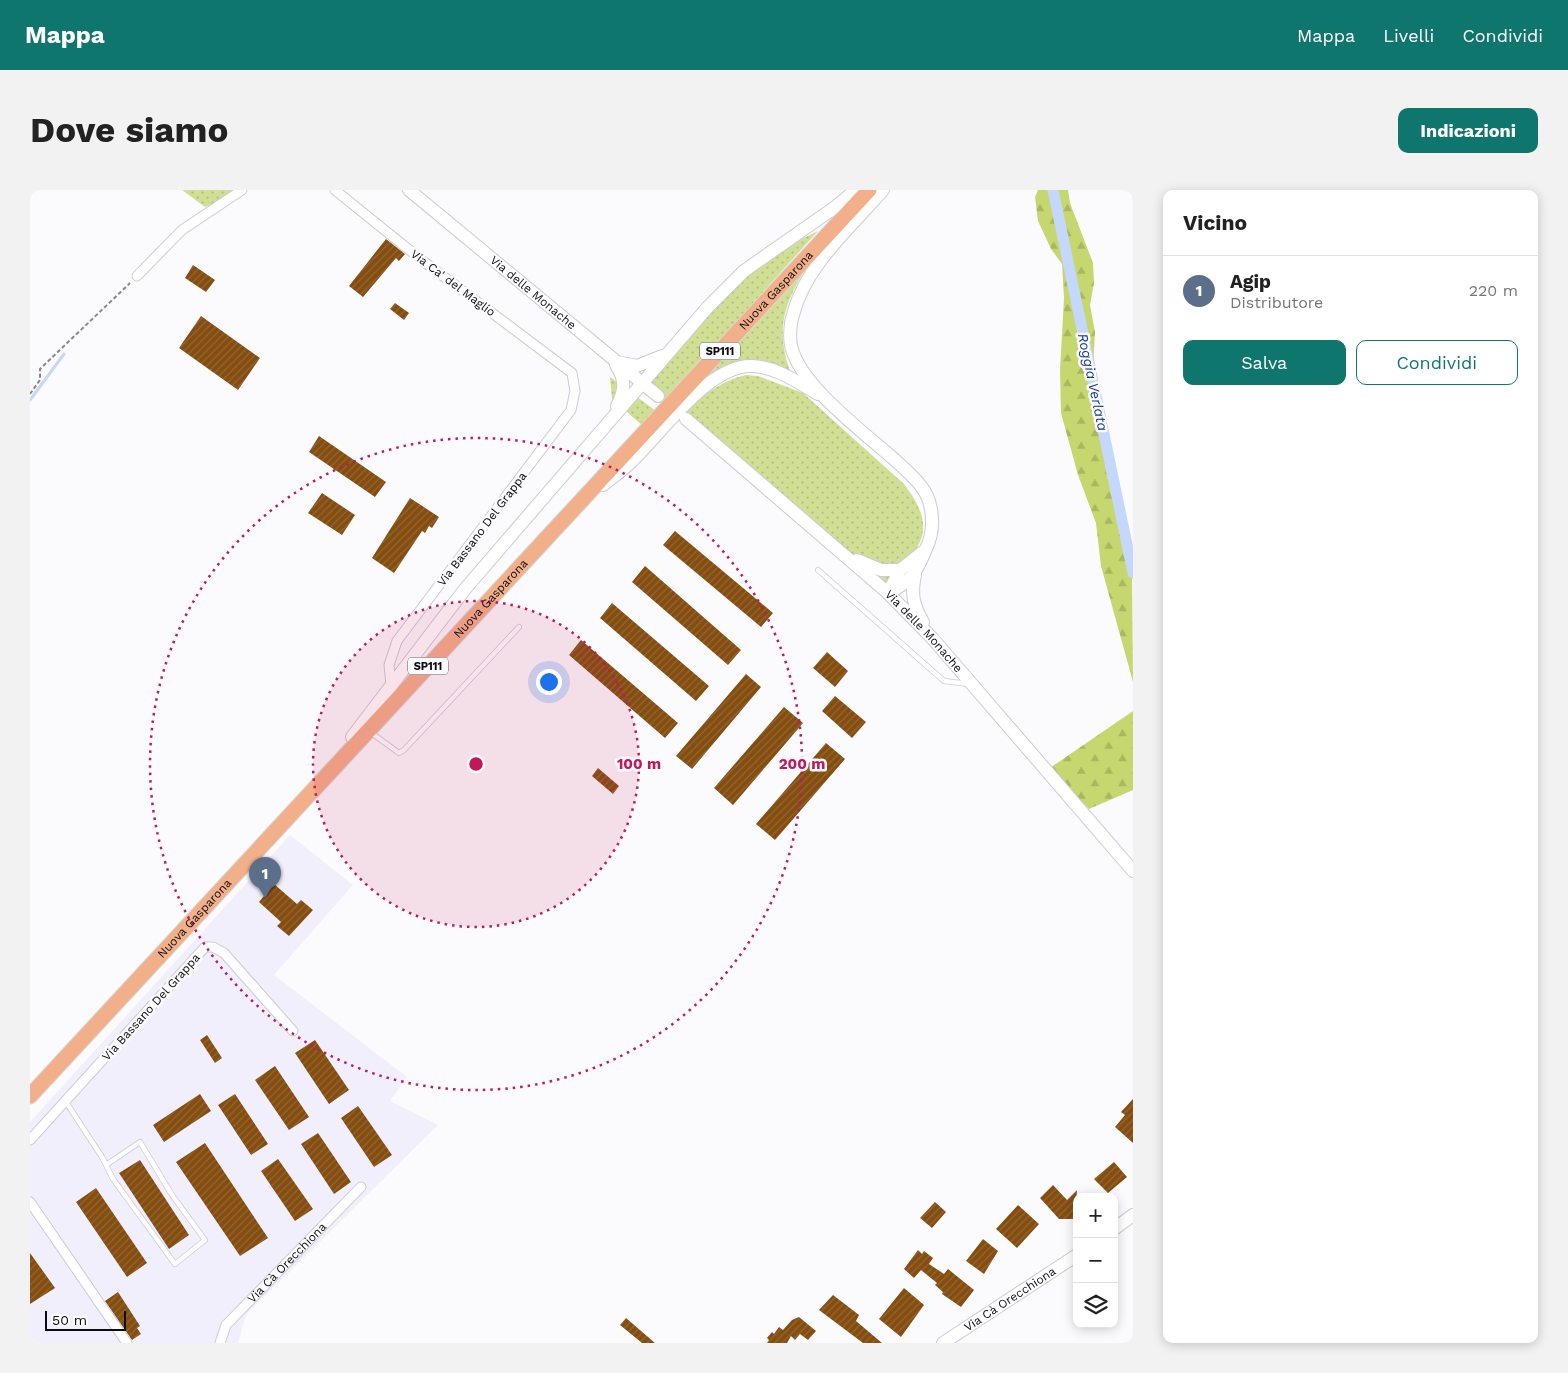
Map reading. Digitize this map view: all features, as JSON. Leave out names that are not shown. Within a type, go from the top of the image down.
[{"type":"main road","name":"Nuova Gasparona","points":[[30,1096],[869,190]]},
{"type":"street","points":[[137,276],[182,230],[242,190]]},
{"type":"street","name":"Via Ca' del Maglio","points":[[336,190],[422,261],[572,373]]},
{"type":"street","name":"Via delle Monache","points":[[409,190],[613,361],[658,396]]},
{"type":"street","points":[[286,821],[313,780],[364,724],[390,685],[465,589],[665,355],[744,271],[834,208],[856,190]]},
{"type":"street","points":[[883,190],[816,268],[803,290],[792,316],[791,348],[802,371],[827,399],[917,480],[929,500],[932,521],[931,537],[915,575],[912,592],[915,608],[933,639]]},
{"type":"street","points":[[613,361],[637,366],[665,355]]},
{"type":"street","points":[[612,417],[623,393],[624,376],[613,361]]},
{"type":"street","points":[[571,512],[632,461],[706,386],[728,371],[751,366],[778,370],[827,399]]},
{"type":"street","name":"Via Bassano Del Grappa","points":[[390,685],[389,665],[396,641],[571,410],[575,391],[572,373]]},
{"type":"street","name":"Via delle Monache","points":[[686,419],[888,593],[933,639],[1133,871]]},
{"type":"street","points":[[888,593],[900,570],[926,549]]},
{"type":"street","points":[[847,556],[881,570],[900,570]]},
{"type":"street","points":[[888,593],[902,586],[915,575]]},
{"type":"street","name":"Via Bassano Del Grappa","points":[[31,1137],[66,1102],[204,947],[213,947],[224,953],[292,1032]]},
{"type":"street","name":"Via Cà Orecchiona","points":[[220,1343],[226,1325],[361,1187]]},
{"type":"street","points":[[30,1202],[127,1343]]},
{"type":"street","points":[[1118,1225],[1133,1215]]},
{"type":"street","name":"Via Cà Orecchiona","points":[[943,1343],[1073,1258]]},
{"type":"lane","points":[[818,570],[944,681],[971,684]]},
{"type":"lane","points":[[368,732],[399,753],[404,750],[519,627]]},
{"type":"lane","points":[[66,1102],[113,1179],[175,1264],[205,1240],[172,1195],[140,1142],[106,1165]]},
{"type":"path","points":[[30,394],[40,380],[40,369],[137,276]]},
{"type":"shaded area","points":[[290,835],[353,885],[274,975],[407,1077],[390,1101],[438,1125],[246,1315],[238,1343],[30,1343],[30,1122]]},
{"type":"green space","points":[[182,190],[244,190],[205,207]]},
{"type":"green space","points":[[1038,190],[1068,190],[1070,203],[1093,263],[1094,283],[1090,305],[1095,332],[1092,386],[1108,479],[1120,511],[1132,572],[1133,682],[1101,566],[1096,523],[1078,475],[1061,413],[1060,370],[1064,298],[1062,264],[1051,249],[1038,221],[1035,197]]},
{"type":"green space","points":[[818,231],[662,404],[634,383],[762,258]]},
{"type":"green space","points":[[820,244],[792,293],[783,323],[786,358],[793,379],[747,365],[686,395]]},
{"type":"green space","points":[[746,375],[758,376],[803,393],[904,484],[915,500],[921,514],[923,527],[921,538],[909,560],[887,586],[678,416],[718,386]]},
{"type":"green space","points":[[610,377],[656,411],[643,426],[612,399]]},
{"type":"green space","points":[[1133,711],[1133,790],[1089,809],[1047,770]]},
{"type":"building","points":[[386,239],[405,254],[399,261],[396,258],[363,297],[349,286]]},
{"type":"building","points":[[193,265],[215,280],[206,292],[185,278]]},
{"type":"building","points":[[395,303],[409,313],[404,320],[390,309]]},
{"type":"building","points":[[201,316],[260,358],[238,390],[179,348]]},
{"type":"building","points":[[319,436],[386,482],[375,497],[309,452]]},
{"type":"building","points":[[322,493],[355,515],[342,535],[308,513]]},
{"type":"building","points":[[410,498],[439,517],[432,528],[429,526],[425,533],[422,531],[394,573],[372,558]]},
{"type":"building","points":[[675,531],[773,613],[761,627],[663,545]]},
{"type":"building","points":[[645,566],[741,650],[728,665],[632,582]]},
{"type":"building","points":[[612,603],[709,686],[696,701],[600,618]]},
{"type":"building","points":[[581,640],[678,723],[665,738],[569,655]]},
{"type":"building","points":[[827,652],[848,671],[835,687],[813,668]]},
{"type":"building","points":[[746,674],[761,687],[692,769],[676,756]]},
{"type":"building","points":[[835,696],[866,722],[852,738],[822,711]]},
{"type":"building","points":[[784,707],[803,723],[733,805],[714,788]]},
{"type":"building","points":[[826,743],[845,759],[775,840],[756,824]]},
{"type":"building","points":[[598,768],[619,786],[613,794],[592,776]]},
{"type":"building","points":[[274,884],[297,904],[301,900],[313,910],[289,936],[277,926],[281,922],[259,902]]},
{"type":"building","points":[[207,1035],[222,1058],[215,1063],[200,1040]]},
{"type":"building","points":[[315,1040],[349,1090],[329,1104],[295,1053]]},
{"type":"building","points":[[275,1066],[309,1117],[289,1130],[255,1080]]},
{"type":"building","points":[[200,1094],[211,1111],[164,1142],[153,1125]]},
{"type":"building","points":[[235,1094],[268,1144],[251,1155],[218,1105]]},
{"type":"building","points":[[1133,1099],[1133,1143],[1115,1127],[1125,1115],[1121,1112]]},
{"type":"building","points":[[358,1106],[392,1155],[374,1167],[341,1118]]},
{"type":"building","points":[[318,1133],[351,1182],[334,1194],[301,1144]]},
{"type":"building","points":[[205,1143],[268,1238],[240,1256],[176,1162]]},
{"type":"building","points":[[278,1159],[313,1209],[295,1221],[261,1171]]},
{"type":"building","points":[[140,1160],[189,1235],[169,1249],[119,1173]]},
{"type":"building","points":[[1114,1162],[1127,1177],[1108,1193],[1094,1179]]},
{"type":"building","points":[[1053,1185],[1067,1200],[1073,1194],[1073,1219],[1059,1219],[1040,1198]]},
{"type":"building","points":[[96,1188],[147,1263],[127,1277],[76,1202]]},
{"type":"building","points":[[935,1202],[946,1212],[932,1228],[920,1218]]},
{"type":"building","points":[[1018,1205],[1039,1224],[1017,1248],[996,1229]]},
{"type":"building","points":[[983,1239],[998,1251],[984,1274],[966,1261]]},
{"type":"building","points":[[918,1250],[922,1254],[924,1251],[933,1258],[929,1264],[944,1274],[948,1269],[974,1290],[961,1307],[942,1294],[943,1292],[935,1285],[937,1283],[921,1270],[914,1278],[904,1269]]},
{"type":"building","points":[[30,1253],[55,1288],[30,1304]]},
{"type":"building","points":[[904,1288],[924,1305],[901,1337],[879,1319]]},
{"type":"building","points":[[118,1292],[140,1326],[137,1328],[141,1334],[132,1340],[105,1301]]},
{"type":"building","points":[[833,1295],[859,1315],[856,1321],[882,1343],[863,1343],[819,1310]]},
{"type":"building","points":[[799,1317],[816,1331],[808,1340],[800,1334],[795,1340],[791,1336],[787,1343],[767,1343],[769,1340],[767,1338],[772,1332],[774,1334],[779,1327],[783,1330],[792,1320]]},
{"type":"building","points":[[626,1318],[655,1343],[642,1343],[620,1325]]},
{"type":"waterway","name":"Roggia Verlata","points":[[1053,190],[1133,573]]},
{"type":"waterway","points":[[30,400],[64,354]]},
{"type":"place","name":"Agip","points":[[265,898]]}]
